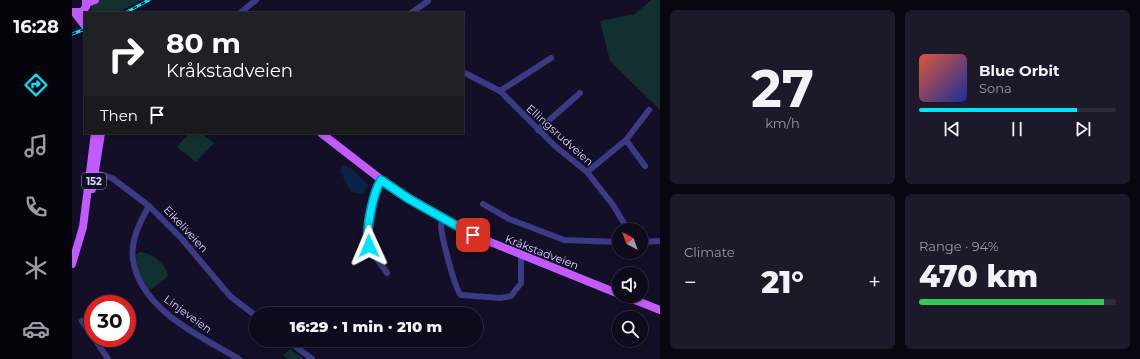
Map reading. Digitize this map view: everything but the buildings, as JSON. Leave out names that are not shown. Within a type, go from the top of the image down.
[{"type":"main road","points":[[73,13],[82,12],[86,6],[95,0]]},
{"type":"main road","points":[[73,13],[84,25]]},
{"type":"main road","name":"152","points":[[93,171],[95,134]]},
{"type":"main road","name":"152","points":[[72,264],[84,217],[88,209],[93,171],[101,134]]},
{"type":"main road","name":"Kråkstadveien","points":[[322,134],[381,180],[443,218],[480,238],[521,256],[612,291]]},
{"type":"main road","points":[[642,303],[660,310]]},
{"type":"street","points":[[241,12],[256,0]]},
{"type":"street","points":[[412,12],[428,1]]},
{"type":"street","points":[[500,91],[551,58]]},
{"type":"street","name":"Ellingsrudveien","points":[[464,73],[500,91],[538,130],[587,172],[613,205],[624,223]]},
{"type":"street","points":[[538,130],[580,93]]},
{"type":"street","points":[[587,172],[626,140],[650,110]]},
{"type":"street","points":[[626,140],[645,166]]},
{"type":"street","name":"Eikeliveien","points":[[93,171],[116,180],[149,206],[182,239],[230,296],[249,311]]},
{"type":"street","points":[[381,180],[374,201],[368,239],[371,250],[387,273]]},
{"type":"street","points":[[483,204],[509,219],[564,240],[612,242]]},
{"type":"street","name":"Linjeveien","points":[[149,206],[135,236],[133,260],[138,277],[149,295],[168,314],[239,359]]},
{"type":"street","points":[[443,218],[441,224],[443,235],[456,286],[462,295],[500,298],[511,296],[521,282],[521,256]]},
{"type":"street","points":[[648,242],[660,241]]},
{"type":"street","points":[[99,347],[108,359]]},
{"type":"street","points":[[296,347],[312,359]]},
{"type":"green space","points":[[142,0],[119,12],[91,12],[92,1]]},
{"type":"green space","points":[[651,0],[660,0],[660,110],[610,61],[600,21],[635,14]]},
{"type":"green space","points":[[188,134],[202,134],[214,143],[196,162],[177,147]]},
{"type":"green space","points":[[140,252],[149,254],[157,259],[163,265],[168,274],[165,279],[152,289],[147,288],[139,272],[135,255]]},
{"type":"green space","points":[[290,349],[304,359],[288,359],[283,355]]},
{"type":"water","points":[[343,165],[351,168],[368,185],[363,194],[351,192],[340,171]]},
{"type":"railway","points":[[127,12],[149,0]]},
{"type":"railway","points":[[72,34],[84,29]]},
{"type":"route","points":[[369,246],[368,233],[375,195],[378,184],[381,180],[409,199],[473,235]]}]
